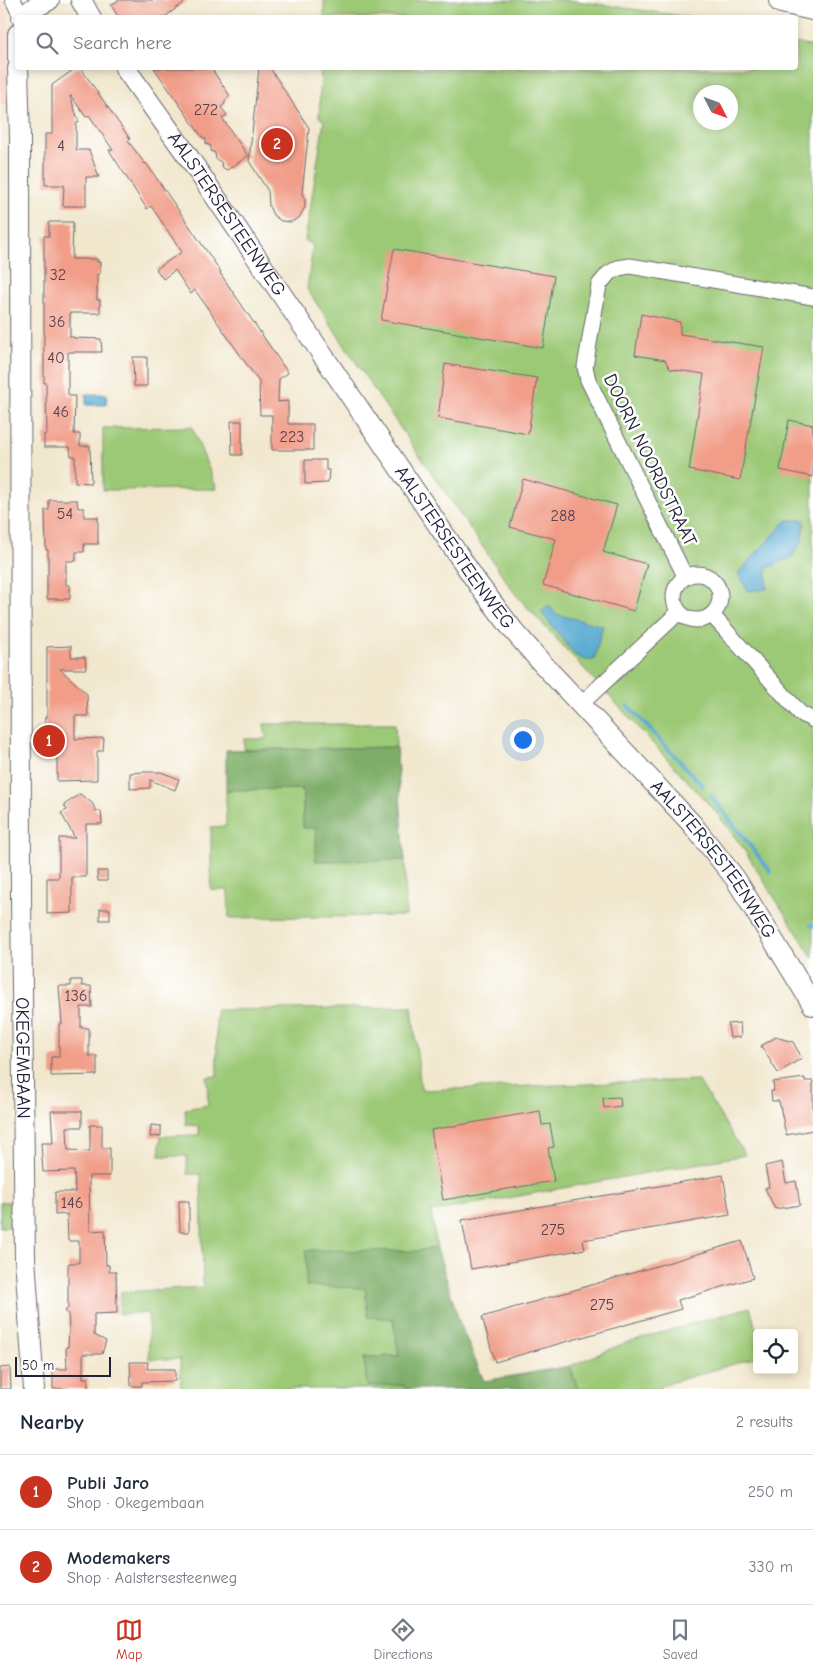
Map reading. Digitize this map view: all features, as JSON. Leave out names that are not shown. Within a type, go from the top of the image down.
[{"type":"highway","points":[[782,0],[813,7]]},
{"type":"main road","points":[[25,15],[49,0]]},
{"type":"main road","points":[[81,0],[89,15]]},
{"type":"main road","name":"OKEGEMBAAN","points":[[18,70],[20,139],[21,878],[25,1258],[34,1389]]},
{"type":"main road","name":"AALSTERSESTEENWEG","points":[[126,70],[193,163],[478,584],[513,630],[692,824],[735,878],[813,1005]]},
{"type":"street","points":[[13,0],[20,15]]},
{"type":"street","name":"DOORN NOORDSTRAAT","points":[[686,576],[588,380],[585,367],[599,285],[608,274],[618,268],[630,266],[813,297]]},
{"type":"street","points":[[705,574],[718,586],[720,600],[718,607],[712,615],[705,619],[686,618],[679,612],[673,598],[674,590],[680,580],[686,576],[705,574]]},
{"type":"street","points":[[581,704],[679,612]]},
{"type":"street","points":[[712,615],[800,713],[813,720]]},
{"type":"shaded area","points":[[0,0],[2,0],[10,17],[7,104],[0,104]]},
{"type":"green space","points":[[324,0],[569,0],[675,15],[324,15]]},
{"type":"green space","points":[[798,43],[813,47],[813,958],[741,845],[716,812],[516,595],[307,289],[313,245],[305,241],[324,121],[319,117],[321,70],[798,70]]},
{"type":"green space","points":[[192,427],[217,489],[103,490],[103,428]]},
{"type":"green space","points":[[264,724],[395,724],[396,747],[244,750],[244,739],[266,739]]},
{"type":"green space","points":[[396,747],[405,860],[316,861],[316,828],[303,828],[303,789],[226,790],[226,750]]},
{"type":"green space","points":[[303,789],[303,827],[316,827],[317,861],[405,860],[406,916],[229,918],[228,890],[211,890],[211,827],[226,826],[226,790]]},
{"type":"green space","points":[[412,1007],[421,1090],[698,1080],[745,1155],[431,1212],[437,1248],[415,1251],[366,1288],[366,1297],[393,1318],[399,1356],[364,1357],[367,1386],[403,1385],[406,1389],[181,1389],[180,1359],[149,1359],[148,1313],[119,1314],[121,1292],[203,1287],[201,1174],[187,1174],[187,1156],[159,1156],[161,1136],[199,1135],[199,1126],[186,1125],[185,1109],[208,1105],[207,1077],[217,1076],[216,1010]]},
{"type":"green space","points":[[0,1202],[10,1202],[11,1227],[0,1227]]},
{"type":"green space","points":[[437,1248],[460,1324],[484,1381],[570,1366],[578,1389],[406,1389],[403,1385],[367,1386],[364,1357],[399,1356],[393,1319],[368,1317],[365,1288],[306,1286],[306,1250],[415,1251]]},
{"type":"green space","points":[[750,1307],[756,1329],[753,1329],[753,1358],[660,1386],[661,1389],[578,1389],[570,1366],[625,1343]]},
{"type":"water","points":[[86,394],[107,394],[106,405],[86,405]]},
{"type":"water","points":[[787,520],[805,520],[802,541],[792,557],[767,568],[767,589],[748,591],[738,573]]},
{"type":"water","points":[[549,606],[556,614],[603,626],[594,660],[586,660],[576,656],[541,612]]},
{"type":"building","points":[[119,0],[188,0],[167,15],[117,15],[111,5]]},
{"type":"building","points":[[73,70],[82,70],[89,80],[130,139],[128,141],[146,163],[288,373],[279,379],[278,402],[288,401],[288,424],[313,424],[313,450],[272,450],[272,415],[260,415],[259,382],[195,290],[191,294],[175,270],[163,279],[156,269],[182,252],[151,206],[147,209],[109,150],[113,150],[89,115],[86,117],[71,96],[79,122],[76,124],[76,150],[89,150],[99,177],[86,177],[86,206],[63,206],[64,185],[45,185],[45,134],[52,134],[52,85]]},
{"type":"building","points":[[155,70],[212,70],[230,96],[221,107],[227,115],[222,118],[248,156],[227,170],[222,167],[221,162],[216,159],[215,153],[211,151],[211,146],[206,144],[206,139],[202,137]]},
{"type":"building","points":[[259,70],[271,70],[309,128],[302,193],[305,207],[299,218],[291,222],[281,221],[273,215],[269,206],[268,191],[249,161]]},
{"type":"building","points":[[49,222],[73,222],[72,259],[97,259],[97,262],[100,262],[100,274],[97,274],[97,300],[100,300],[100,313],[70,313],[70,337],[101,339],[102,352],[68,352],[68,394],[69,396],[75,396],[74,434],[80,434],[80,446],[90,446],[91,483],[75,482],[75,456],[71,456],[70,447],[44,447],[44,434],[47,434],[46,383],[44,383],[44,236],[49,236]]},
{"type":"building","points":[[394,249],[554,276],[543,348],[381,320]]},
{"type":"building","points":[[641,314],[680,322],[680,334],[764,347],[740,480],[689,470],[704,374],[670,369],[665,360],[635,355]]},
{"type":"building","points":[[133,357],[147,357],[147,386],[134,386]]},
{"type":"building","points":[[445,364],[537,378],[528,434],[438,418]]},
{"type":"building","points":[[789,420],[813,425],[813,477],[780,470]]},
{"type":"building","points":[[231,421],[242,421],[242,455],[232,455]]},
{"type":"building","points":[[305,460],[326,460],[326,470],[329,470],[328,483],[305,484]]},
{"type":"building","points":[[523,479],[617,505],[603,552],[647,564],[634,611],[543,585],[556,539],[510,527]]},
{"type":"building","points":[[49,500],[77,500],[78,508],[84,508],[84,517],[98,517],[98,544],[84,544],[84,552],[76,552],[76,561],[66,561],[66,585],[70,585],[70,599],[47,599],[48,550],[46,550],[45,510],[49,510]]},
{"type":"building","points":[[71,646],[71,657],[85,657],[86,669],[60,669],[87,694],[88,716],[75,716],[75,739],[104,738],[103,751],[97,751],[97,780],[57,781],[57,746],[44,746],[45,717],[47,717],[47,647]]},
{"type":"building","points":[[161,772],[179,779],[175,790],[150,780],[150,788],[130,789],[130,773]]},
{"type":"building","points":[[80,794],[92,803],[96,811],[101,811],[102,824],[86,824],[86,877],[72,877],[72,913],[47,914],[47,878],[59,878],[59,838],[75,838],[61,813],[67,810],[64,805]]},
{"type":"building","points":[[97,871],[107,871],[107,881],[98,881]]},
{"type":"building","points":[[100,909],[110,909],[110,920],[100,920]]},
{"type":"building","points":[[71,980],[82,980],[82,986],[91,986],[92,1007],[81,1007],[81,1028],[89,1028],[89,1056],[97,1056],[97,1075],[51,1076],[51,1057],[59,1057],[59,1024],[62,1024],[59,986],[71,986]]},
{"type":"building","points":[[740,1023],[741,1037],[730,1038],[728,1024]]},
{"type":"building","points":[[778,1036],[793,1042],[802,1058],[778,1073],[761,1046]]},
{"type":"building","points":[[805,1078],[805,1081],[813,1081],[813,1130],[786,1135],[779,1101],[772,1101],[771,1091],[774,1091],[773,1082]]},
{"type":"building","points":[[620,1097],[621,1106],[604,1108],[603,1098]]},
{"type":"building","points":[[51,1111],[82,1111],[82,1127],[67,1127],[68,1150],[90,1151],[90,1125],[102,1125],[102,1148],[110,1148],[110,1176],[89,1176],[90,1231],[105,1230],[106,1265],[109,1265],[109,1272],[116,1272],[117,1313],[94,1314],[94,1335],[106,1341],[102,1354],[83,1354],[83,1378],[88,1378],[88,1389],[53,1389],[53,1369],[67,1369],[66,1347],[68,1347],[69,1329],[68,1314],[65,1311],[68,1308],[68,1265],[69,1263],[79,1263],[79,1241],[68,1241],[67,1214],[55,1215],[55,1192],[75,1192],[74,1171],[43,1172],[41,1143],[53,1143]]},
{"type":"building","points":[[540,1111],[542,1125],[550,1124],[554,1147],[548,1148],[554,1181],[443,1200],[431,1130]]},
{"type":"building","points":[[151,1125],[161,1126],[161,1136],[150,1137]]},
{"type":"building","points":[[782,1162],[786,1183],[796,1181],[800,1205],[775,1209],[765,1188],[769,1187],[765,1166]]},
{"type":"building","points":[[723,1175],[730,1215],[583,1240],[585,1249],[471,1269],[462,1220]]},
{"type":"building","points":[[179,1201],[189,1201],[189,1232],[180,1232]]},
{"type":"building","points":[[742,1241],[753,1278],[678,1300],[681,1309],[495,1362],[482,1317]]},
{"type":"building","points":[[130,1362],[148,1362],[147,1369],[175,1369],[175,1381],[142,1382],[142,1386],[131,1386]]},
{"type":"building","points":[[10,1367],[11,1389],[0,1389],[0,1368]]},
{"type":"waterway","points":[[628,706],[703,786]]},
{"type":"waterway","points":[[711,796],[770,871]]},
{"type":"place","name":"Modemakers","points":[[277,144]]},
{"type":"place","name":"Publi Jaro","points":[[49,741]]}]
